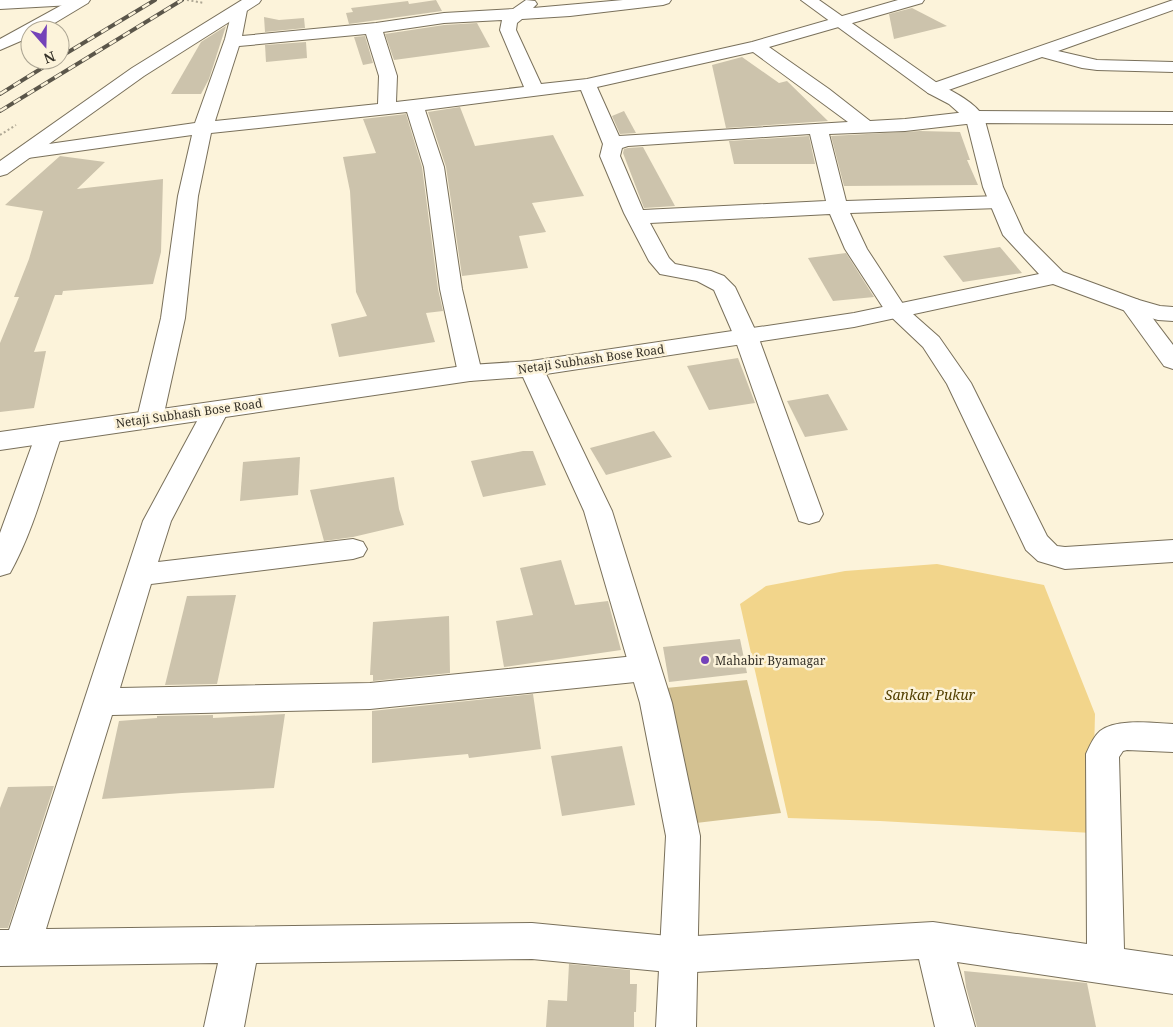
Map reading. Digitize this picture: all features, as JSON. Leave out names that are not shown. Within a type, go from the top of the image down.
[{"type":"street","points":[[0,4],[72,0]]},
{"type":"street","points":[[0,45],[31,30],[82,0]]},
{"type":"street","points":[[530,0],[528,6],[509,21],[508,30],[535,91]]},
{"type":"street","points":[[232,42],[376,28],[453,17],[574,10],[663,0]]},
{"type":"street","points":[[809,0],[934,89],[955,100],[975,118],[993,187],[1014,235],[1055,277],[1131,305],[1158,313],[1173,314]]},
{"type":"street","points":[[28,152],[202,128],[414,106],[588,84],[756,46],[916,0]]},
{"type":"street","points":[[1130,4],[1147,12]]},
{"type":"street","points":[[150,418],[173,318],[188,196],[202,128],[246,5]]},
{"type":"street","points":[[0,170],[28,152],[138,72],[246,5]]},
{"type":"street","points":[[934,89],[1043,52],[1147,12],[1173,5]]},
{"type":"street","points":[[376,28],[374,32],[388,76],[386,109]]},
{"type":"street","points":[[756,46],[824,93],[865,126]]},
{"type":"street","points":[[1043,52],[1082,63],[1097,65],[1173,67]]},
{"type":"street","points":[[588,84],[613,144],[610,156],[637,217],[660,261],[668,269],[703,276],[716,281],[724,287],[746,336],[809,514]]},
{"type":"street","points":[[414,106],[434,167],[451,289],[470,373]]},
{"type":"street","points":[[613,144],[627,140],[818,128],[905,125],[939,120],[975,118],[1173,118]]},
{"type":"street","points":[[818,128],[838,208],[856,249],[897,312],[931,342],[959,383],[1036,544],[1048,554],[1065,558],[1173,551]]},
{"type":"street","points":[[637,217],[1000,202]]},
{"type":"street","name":"Netaji Subhash Bose Road","points":[[0,441],[470,373],[531,369],[746,336],[897,312],[1055,277]]},
{"type":"street","points":[[1131,305],[1173,361]]},
{"type":"street","points":[[531,369],[598,511],[656,703],[683,836],[676,1027]]},
{"type":"street","points":[[216,410],[157,521],[100,702],[11,948],[532,941],[679,955],[933,940],[1173,975]]},
{"type":"street","points":[[0,565],[17,526],[49,434]]},
{"type":"street","points":[[140,575],[353,549]]},
{"type":"street","points":[[100,702],[370,696],[645,668]]},
{"type":"street","points":[[1106,965],[1102,754],[1112,740],[1127,736],[1173,738]]},
{"type":"street","points":[[933,940],[955,1027]]},
{"type":"street","points":[[224,1027],[241,945]]},
{"type":"shaded area","points":[[747,680],[781,813],[696,823],[666,688]]},
{"type":"water","name":"Sankar Pukur","points":[[937,564],[1044,585],[1095,714],[1092,833],[880,821],[788,818],[740,604],[766,586],[845,571]]},
{"type":"building","points":[[436,0],[442,11],[349,24],[346,13],[353,12],[351,8],[408,1],[409,4]]},
{"type":"building","points":[[912,8],[947,26],[894,39],[889,14]]},
{"type":"building","points":[[264,17],[279,20],[304,18],[305,28],[265,32]]},
{"type":"building","points":[[477,23],[490,47],[394,60],[385,34],[444,25]]},
{"type":"building","points":[[226,26],[209,79],[201,94],[171,94],[201,42]]},
{"type":"building","points":[[365,36],[373,63],[363,65],[354,37]]},
{"type":"building","points":[[306,42],[307,58],[266,62],[265,45]]},
{"type":"building","points":[[742,57],[779,83],[787,81],[828,121],[726,128],[712,65]]},
{"type":"building","points":[[460,107],[475,146],[553,135],[584,196],[532,203],[546,232],[519,236],[528,268],[462,276],[446,167],[428,112]]},
{"type":"building","points":[[624,111],[636,133],[620,134],[612,116]]},
{"type":"building","points":[[406,114],[422,167],[438,289],[443,311],[426,313],[435,342],[339,357],[331,324],[367,316],[356,292],[350,191],[343,157],[376,153],[363,119]]},
{"type":"building","points":[[920,131],[960,132],[970,160],[967,160],[978,185],[844,186],[831,136]]},
{"type":"building","points":[[809,136],[815,164],[734,164],[729,141]]},
{"type":"building","points":[[643,147],[675,206],[644,208],[623,153],[624,149]]},
{"type":"building","points":[[60,156],[105,162],[77,189],[163,179],[161,252],[153,284],[63,291],[62,295],[55,295],[34,352],[46,351],[34,408],[0,412],[0,343],[19,297],[14,297],[29,259],[43,211],[5,205]]},
{"type":"building","points":[[1000,247],[1022,273],[963,282],[943,256]]},
{"type":"building","points":[[846,253],[874,297],[833,301],[808,258]]},
{"type":"building","points":[[738,358],[755,403],[709,410],[687,366]]},
{"type":"building","points":[[828,394],[848,430],[805,437],[787,401]]},
{"type":"building","points":[[654,431],[672,457],[606,475],[590,448]]},
{"type":"building","points":[[523,451],[533,451],[546,485],[483,497],[471,461]]},
{"type":"building","points":[[300,457],[298,495],[240,501],[243,462]]},
{"type":"building","points":[[394,477],[399,509],[404,525],[353,537],[324,541],[310,490]]},
{"type":"building","points":[[561,560],[575,605],[608,601],[621,650],[504,667],[496,621],[533,615],[520,568]]},
{"type":"building","points":[[236,595],[217,684],[165,685],[187,596]]},
{"type":"building","points":[[449,616],[450,673],[373,681],[373,675],[370,675],[373,622]]},
{"type":"building","name":"Mahabir Byamagar","points":[[740,639],[747,673],[669,682],[663,647]]},
{"type":"building","points":[[533,694],[541,749],[469,758],[468,754],[372,763],[372,711]]},
{"type":"building","points":[[285,714],[274,788],[102,799],[119,721],[157,718],[157,716],[213,715],[213,718]]},
{"type":"building","points":[[622,746],[635,805],[562,816],[551,756]]},
{"type":"building","points":[[54,786],[8,928],[0,928],[0,808],[8,787]]},
{"type":"building","points":[[569,964],[630,970],[630,984],[637,984],[634,1027],[546,1027],[548,1000],[567,1001]]},
{"type":"building","points":[[964,971],[1087,983],[1096,1027],[977,1027],[966,987]]},
{"type":"railway","points":[[70,51],[155,0]]},
{"type":"railway","points":[[0,111],[182,0]]},
{"type":"railway","points":[[0,94],[39,70]]},
{"type":"place","name":"Mahabir Byamagar","points":[[705,660]]}]
